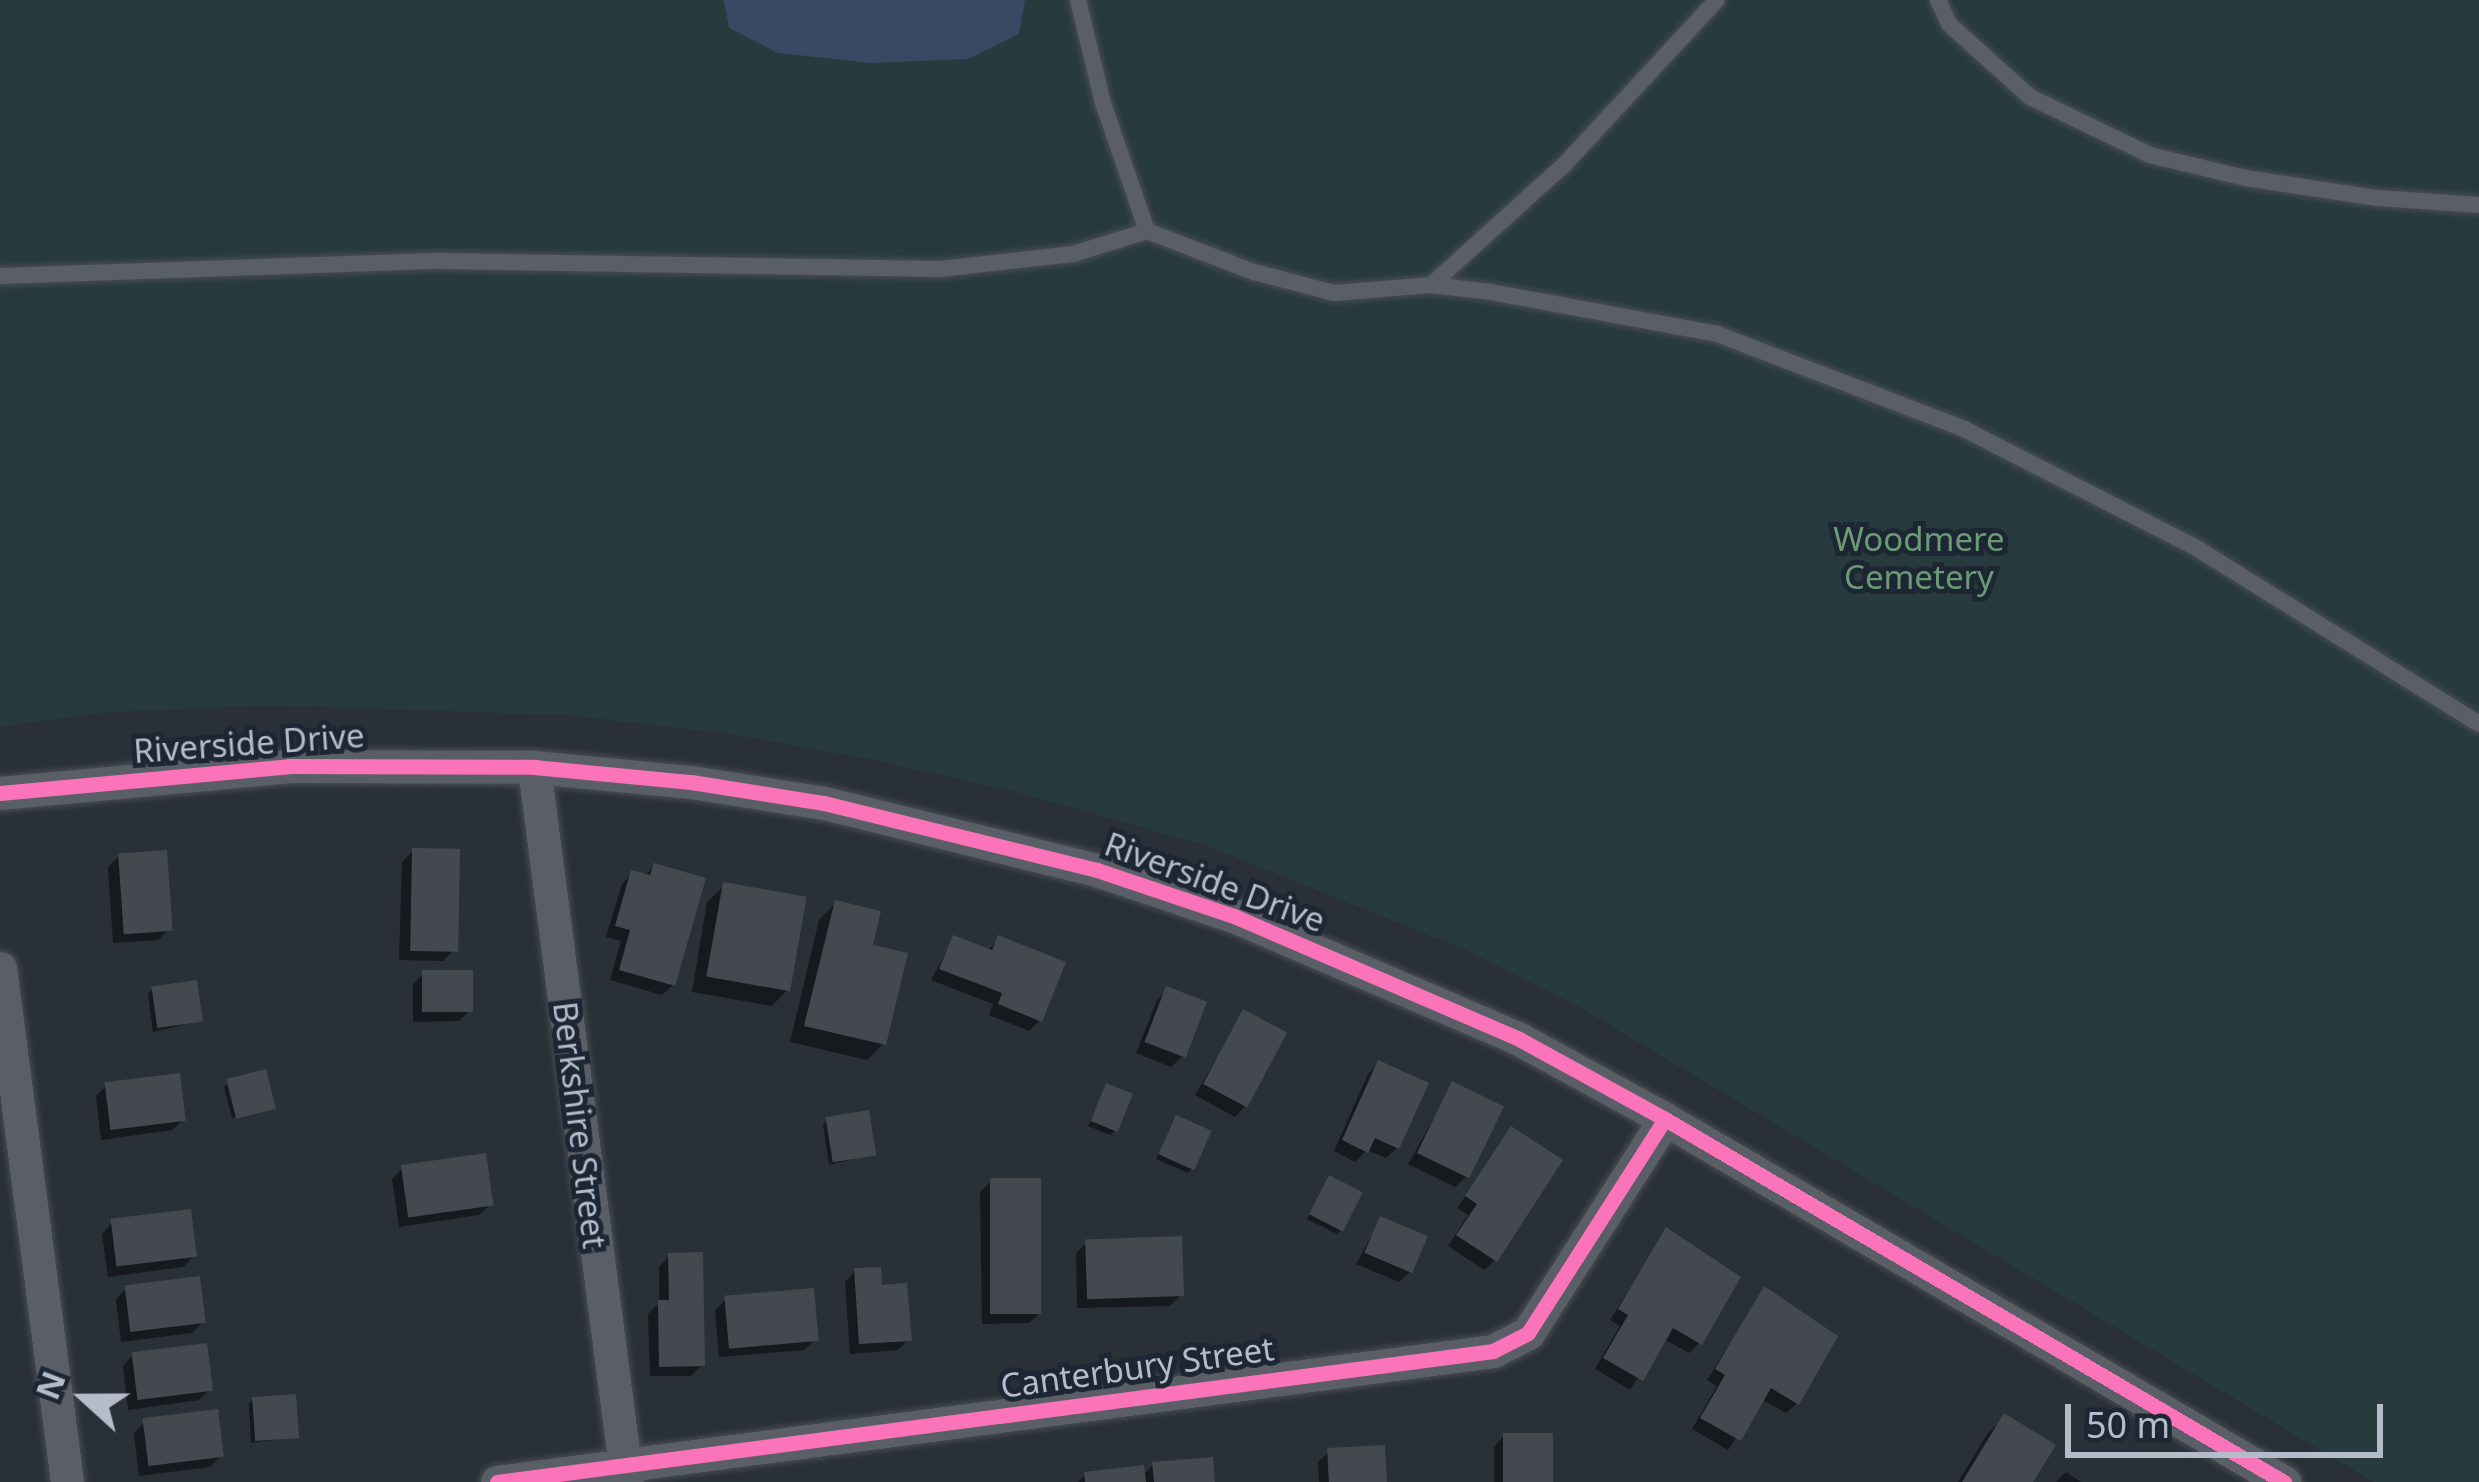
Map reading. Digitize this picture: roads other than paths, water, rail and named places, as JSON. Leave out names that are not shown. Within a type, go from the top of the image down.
[{"type":"street","name":"Riverside Drive","points":[[0,794],[289,766],[534,767],[691,782],[824,803],[1097,870],[1234,916],[1383,976],[1519,1040],[1665,1119],[2284,1482]]},
{"type":"street","name":"Berkshire Street","points":[[534,767],[625,1474]]},
{"type":"street","points":[[0,968],[67,1482]]},
{"type":"street","name":"Canterbury Street","points":[[497,1482],[625,1474],[1493,1351],[1528,1333],[1665,1119]]},
{"type":"lane","points":[[1078,0],[1103,104],[1147,231]]},
{"type":"lane","points":[[1431,285],[1564,165],[1717,0]]},
{"type":"lane","points":[[1938,0],[1949,24],[2030,97],[2150,155],[2334,192],[2479,205]]},
{"type":"lane","points":[[0,276],[440,261],[941,269],[1073,254],[1147,231],[1254,272],[1334,293],[1431,285],[1718,334],[1964,429],[2198,549],[2479,724]]},
{"type":"water","points":[[724,0],[1025,0],[1019,34],[968,59],[872,63],[778,53],[729,28]]},
{"type":"park label","name":"Woodmere Cemetery","points":[[1919,558]]}]
